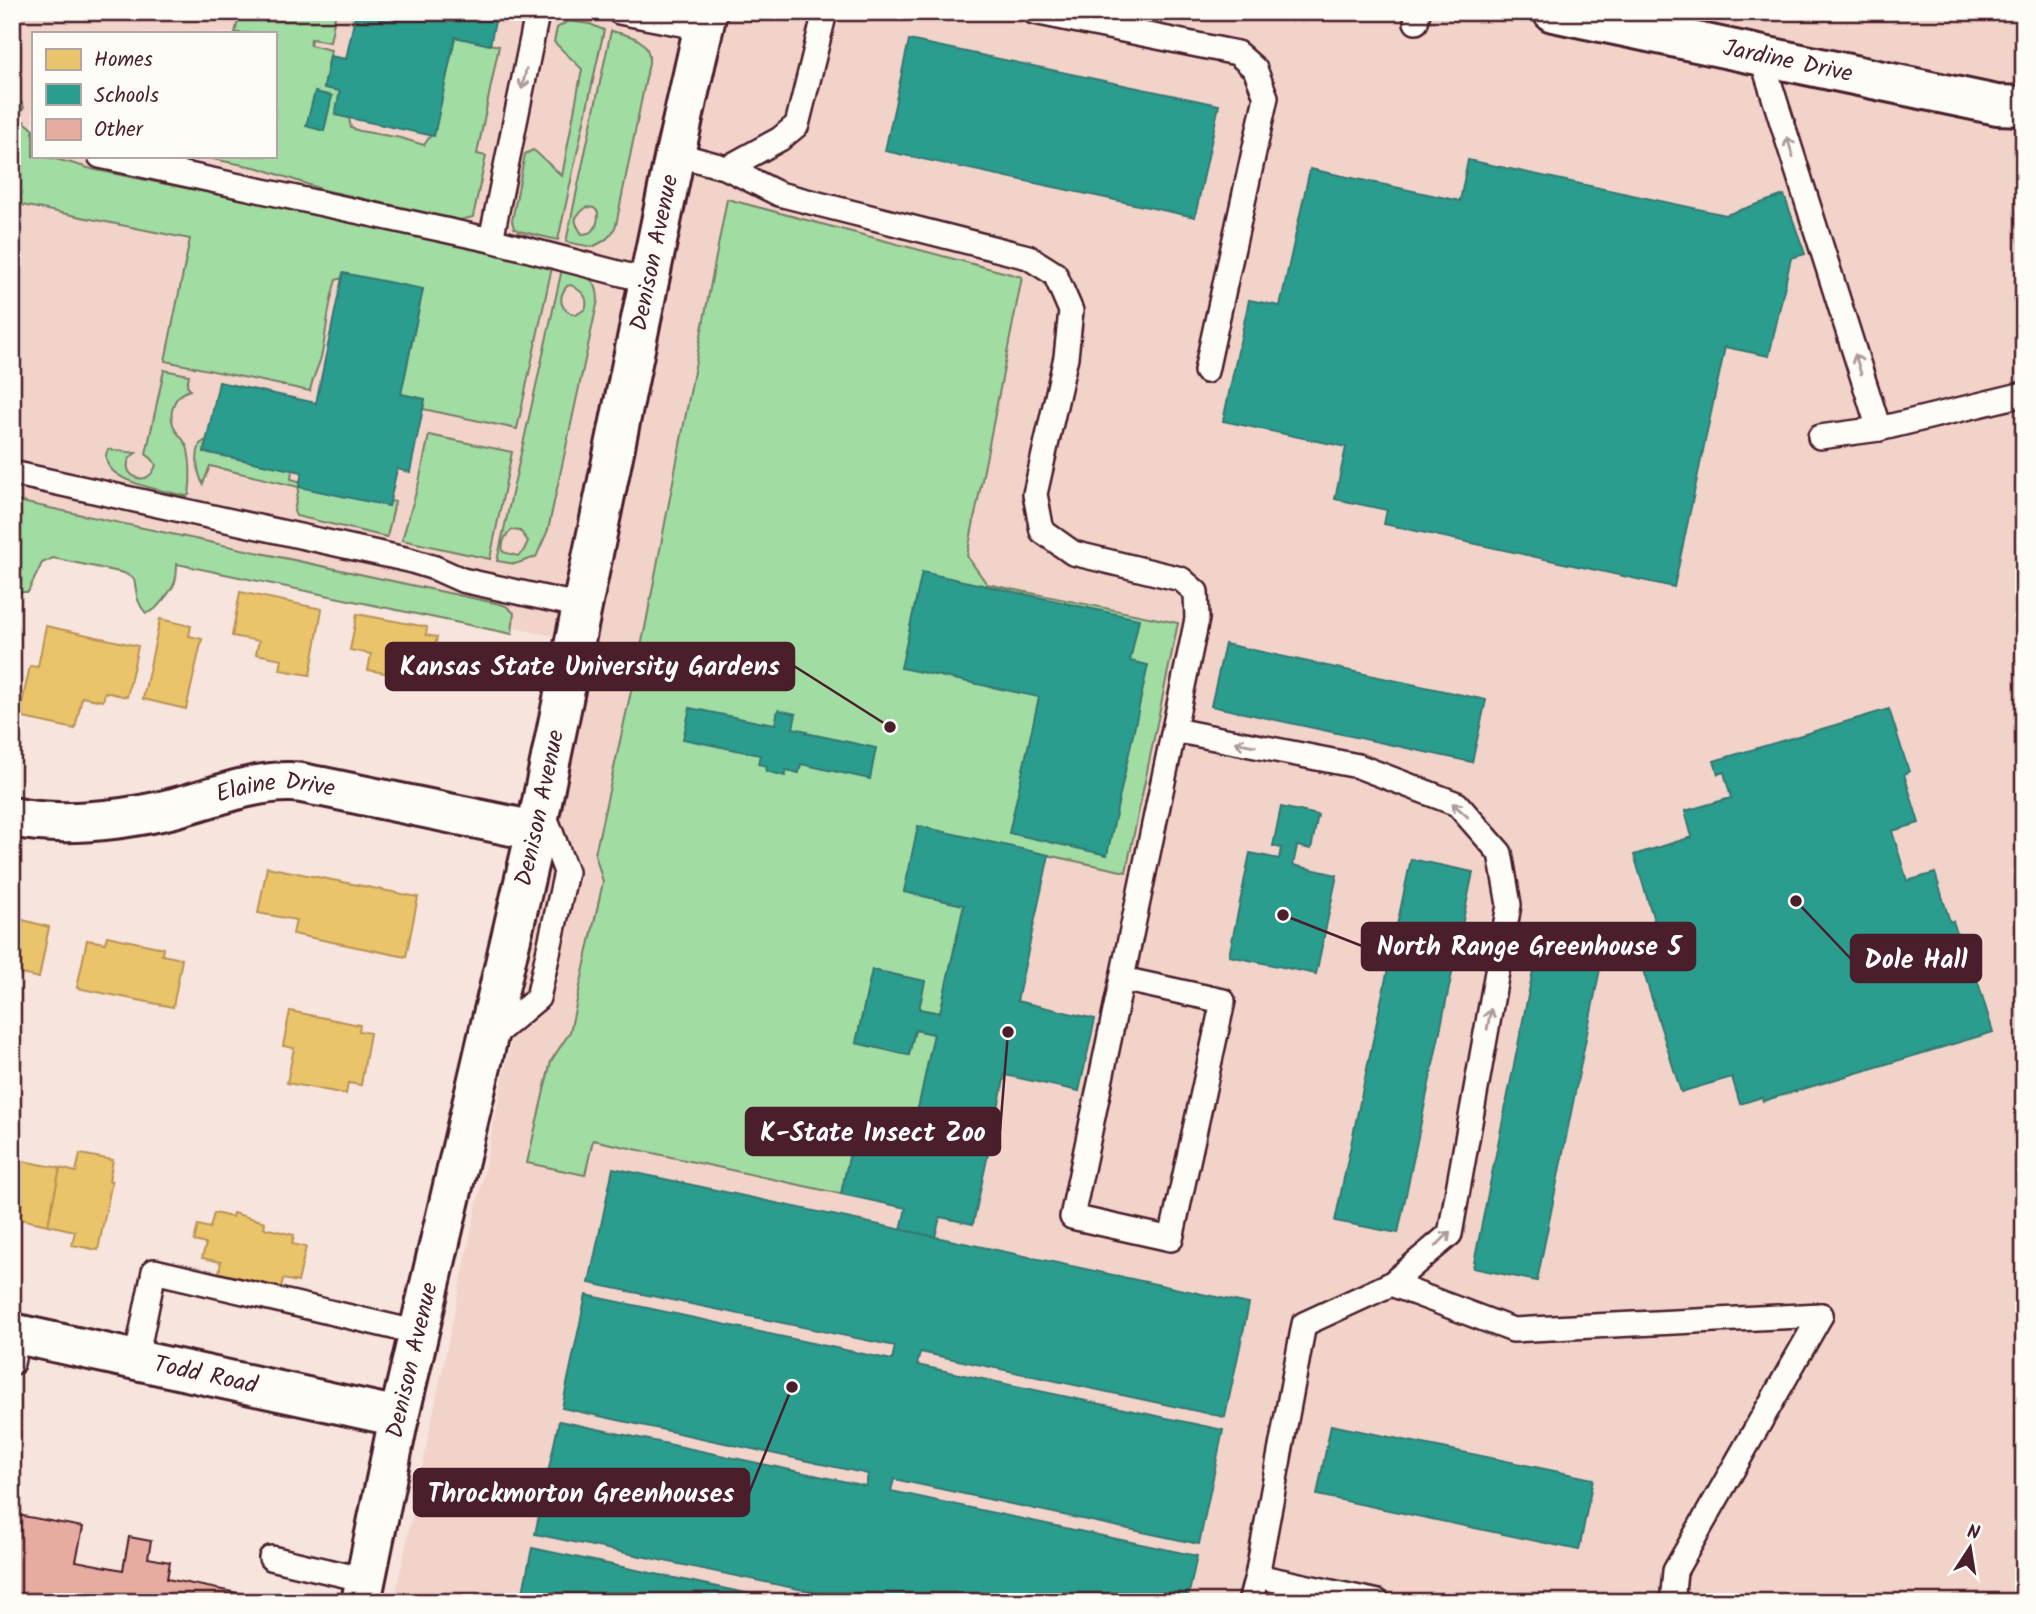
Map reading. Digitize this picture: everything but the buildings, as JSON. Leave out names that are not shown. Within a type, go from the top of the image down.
[{"type":"street","name":"Jardine Drive","points":[[1553,12],[1997,104],[2024,106]]},
{"type":"street","name":"Denison Avenue","points":[[363,1591],[399,1417],[538,818],[705,20]]},
{"type":"street","name":"Elaine Drive","points":[[12,817],[28,820],[93,821],[160,811],[248,787],[291,782],[538,818]]},
{"type":"street","name":"Todd Road","points":[[14,1344],[136,1360],[399,1417]]},
{"type":"lane","points":[[491,240],[540,12]]},
{"type":"lane","points":[[619,12],[705,20]]},
{"type":"lane","points":[[727,168],[780,139],[797,125],[825,12]]},
{"type":"lane","points":[[1034,12],[1088,18],[1237,53],[1255,69],[1266,97],[1206,372]]},
{"type":"lane","points":[[1761,56],[1879,429]]},
{"type":"lane","points":[[675,154],[727,168],[779,194],[1028,257],[1055,274],[1071,311],[1066,357],[1035,494],[1042,531],[1073,553],[1181,579],[1196,592],[1197,619],[1072,1217],[1171,1239],[1223,1001],[1122,979]]},
{"type":"lane","points":[[109,158],[491,240],[649,281]]},
{"type":"lane","points":[[1820,437],[1879,429],[2024,394]]},
{"type":"lane","points":[[12,473],[409,560],[462,580],[582,606]]},
{"type":"lane","points":[[1174,730],[1358,766],[1457,804],[1500,853],[1509,905],[1450,1234],[1391,1284],[1304,1324],[1250,1602]]},
{"type":"lane","points":[[136,1360],[154,1271],[419,1332]]},
{"type":"lane","points":[[1391,1284],[1513,1330],[1821,1315],[1675,1571],[1675,1602]]},
{"type":"lane","points":[[271,1558],[363,1591]]},
{"type":"lane","points":[[1257,1576],[1378,1602]]},
{"type":"shaded area","points":[[12,12],[2024,12],[2024,1602],[394,1602],[596,645],[167,554],[12,540]]},
{"type":"green space","points":[[240,12],[336,12],[330,42],[311,39],[310,45],[331,50],[324,87],[340,91],[336,115],[349,118],[351,128],[424,145],[431,135],[434,135],[455,37],[499,46],[477,154],[486,156],[473,217],[460,220],[324,190],[259,168],[207,158],[276,158],[276,32],[235,32]],"holes":[[[315,92],[332,96],[307,126]]]},
{"type":"green space","points":[[569,21],[590,24],[604,30],[558,240],[519,231],[514,228],[512,221],[525,154],[533,150],[562,176],[582,69],[554,42],[557,28]]},
{"type":"green space","points":[[611,31],[625,34],[643,43],[647,48],[649,63],[616,225],[607,239],[592,247],[566,242]],"holes":[[[587,207],[598,212],[595,228],[582,234],[576,217]]]},
{"type":"green space","points":[[12,100],[22,103],[24,107],[19,117],[32,128],[32,158],[56,159],[96,170],[354,222],[552,267],[517,429],[423,409],[425,399],[401,394],[423,289],[342,278],[336,280],[322,353],[310,391],[165,361],[190,239],[12,203]]},
{"type":"green space","points":[[727,199],[1022,277],[967,556],[987,584],[1178,623],[1126,872],[918,827],[904,892],[964,905],[940,1013],[919,1009],[925,981],[872,970],[856,1043],[908,1055],[915,1030],[934,1034],[911,1142],[855,1130],[841,1194],[593,1140],[585,1175],[527,1163],[551,1061],[570,1032],[603,882],[595,854],[645,628]]},
{"type":"green space","points":[[562,269],[588,277],[595,285],[598,300],[548,530],[536,557],[515,564],[497,561]],"holes":[[[571,285],[581,292],[586,301],[585,309],[576,315],[563,307],[561,299],[567,286]],[[512,530],[520,531],[528,541],[518,556],[503,552],[504,540]]]},
{"type":"green space","points":[[164,370],[189,375],[187,385],[190,390],[179,396],[172,412],[173,425],[186,444],[189,455],[190,484],[189,495],[186,496],[134,483],[111,469],[106,460],[108,449],[136,453],[130,459],[129,471],[139,478],[151,474],[156,465],[146,454]]},
{"type":"green space","points":[[429,435],[512,452],[490,559],[402,540]]},
{"type":"green space","points":[[206,440],[204,452],[292,470],[291,479],[389,506],[390,501],[395,502],[387,537],[296,516],[294,511],[299,487],[210,466],[203,484],[197,459],[200,444]]},
{"type":"green space","points":[[12,500],[500,604],[514,613],[512,634],[177,564],[176,579],[170,591],[156,608],[146,613],[139,601],[134,579],[124,573],[53,558],[42,563],[28,592],[17,592],[12,586]]},
{"type":"place","name":"Kansas State University Gardens","points":[[890,727]]},
{"type":"place","name":"Dole Hall","points":[[1796,901]]},
{"type":"place","name":"North Range Greenhouse 5","points":[[1283,915]]},
{"type":"place","name":"K-State Insect Zoo","points":[[1008,1032]]},
{"type":"place","name":"Throckmorton Greenhouses","points":[[792,1387]]}]
